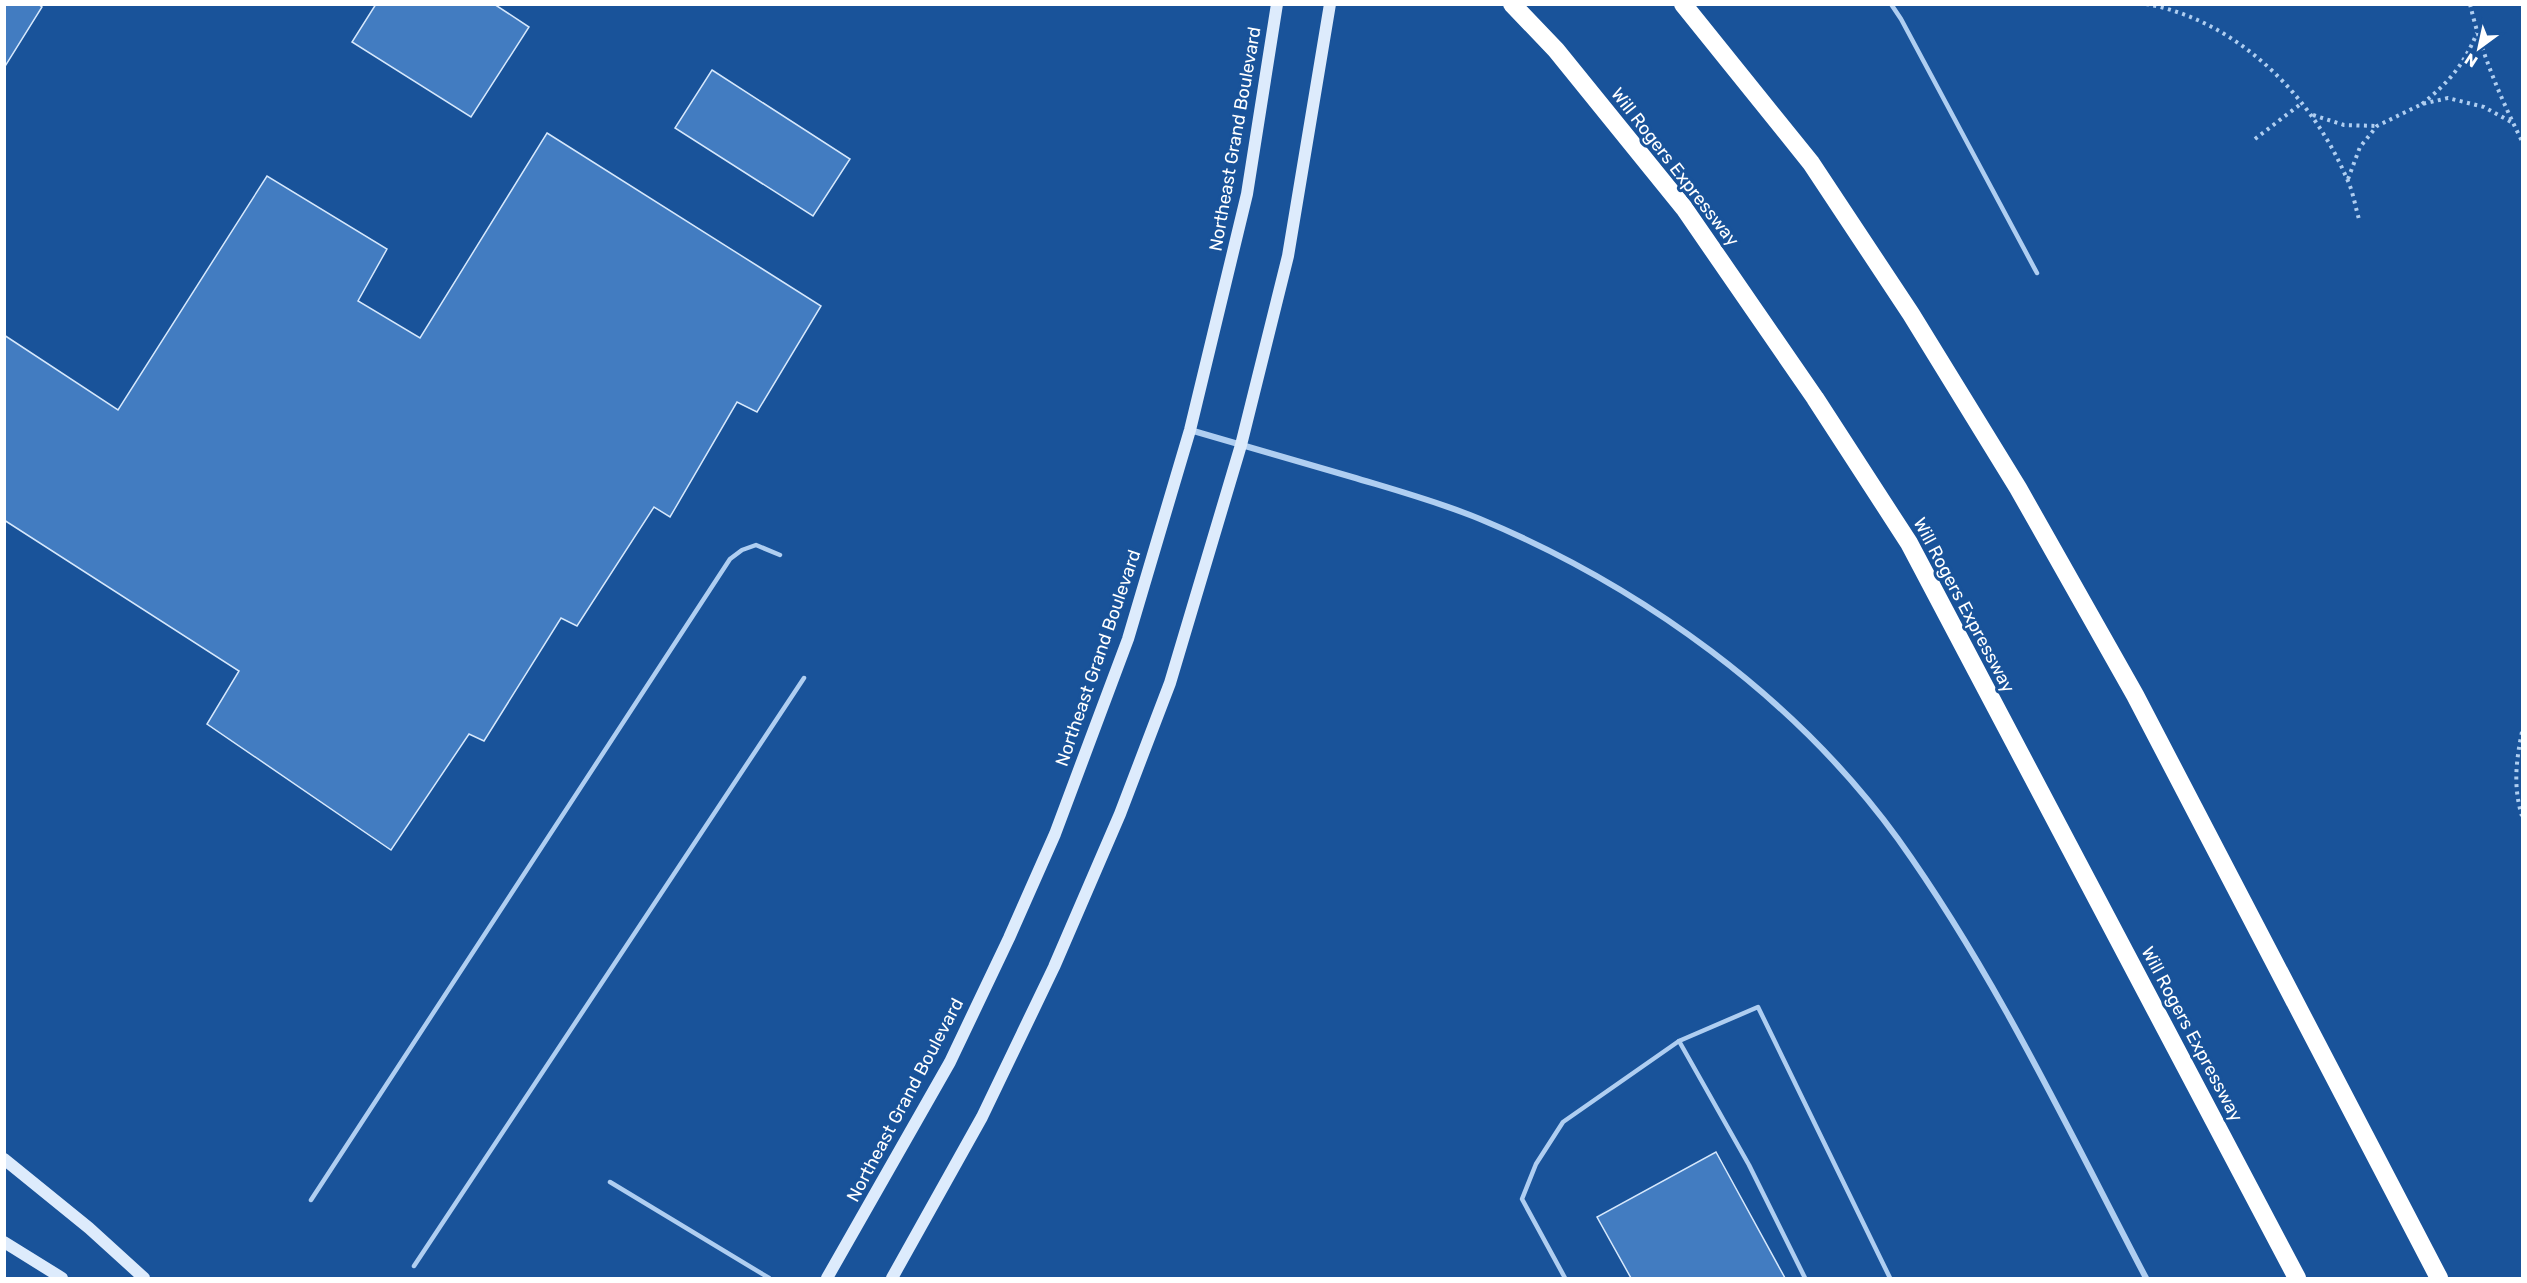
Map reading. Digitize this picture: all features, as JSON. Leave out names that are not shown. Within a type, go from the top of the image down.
[{"type":"highway","name":"Will Rogers Expressway","points":[[1512,4],[1556,50],[1684,208],[1815,398],[1909,543],[2297,1278]]},
{"type":"highway","points":[[1683,4],[1811,163],[1911,315],[2018,488],[2135,694],[2439,1278]]},
{"type":"street","name":"Northeast Grand Boulevard","points":[[827,1278],[950,1062],[1009,938],[1055,834],[1128,639],[1190,430],[1247,194],[1277,4]]},
{"type":"street","points":[[892,1278],[987,1107],[1054,967],[1120,814],[1170,683],[1241,445],[1288,256],[1330,4]]},
{"type":"street","points":[[1190,430],[1401,492],[1478,518],[1557,554],[1643,603],[1708,648],[1773,702],[1837,766],[1896,836],[1950,916],[2003,1004],[2146,1278]]},
{"type":"street","points":[[4,1159],[89,1228],[144,1278]]},
{"type":"street","points":[[4,1242],[62,1278]]},
{"type":"lane","points":[[1891,4],[2037,273]]},
{"type":"lane","points":[[311,1200],[730,559],[742,550],[756,545],[780,555]]},
{"type":"lane","points":[[414,1266],[804,678]]},
{"type":"lane","points":[[1565,1278],[1522,1199],[1536,1164],[1563,1122],[1679,1041],[1758,1007],[1890,1278]]},
{"type":"lane","points":[[1679,1041],[1749,1165],[1805,1278]]},
{"type":"lane","points":[[610,1182],[769,1278]]},
{"type":"path","points":[[2146,4],[2204,24],[2241,46],[2279,77],[2313,115],[2348,179],[2359,219]]},
{"type":"path","points":[[2470,4],[2477,33],[2503,103],[2523,141]]},
{"type":"path","points":[[2348,179],[2360,147],[2377,126],[2421,104],[2446,85],[2466,59],[2477,33]]},
{"type":"path","points":[[2421,104],[2448,98],[2484,107],[2514,123]]},
{"type":"path","points":[[2255,140],[2302,103]]},
{"type":"path","points":[[2313,115],[2344,125],[2377,126]]},
{"type":"path","points":[[2523,732],[2516,764],[2518,801],[2523,816]]},
{"type":"building","points":[[4,4],[38,4],[42,7],[4,68]]},
{"type":"building","points":[[376,4],[494,4],[529,27],[471,117],[352,42]]},
{"type":"building","points":[[712,70],[850,159],[813,216],[675,128]]},
{"type":"building","points":[[547,133],[821,306],[757,412],[737,402],[670,517],[654,507],[577,626],[561,618],[484,741],[469,734],[391,850],[207,724],[239,671],[4,520],[4,335],[118,410],[267,176],[387,249],[358,301],[420,338]]},
{"type":"building","points":[[1716,1152],[1785,1278],[1631,1278],[1597,1217]]}]
